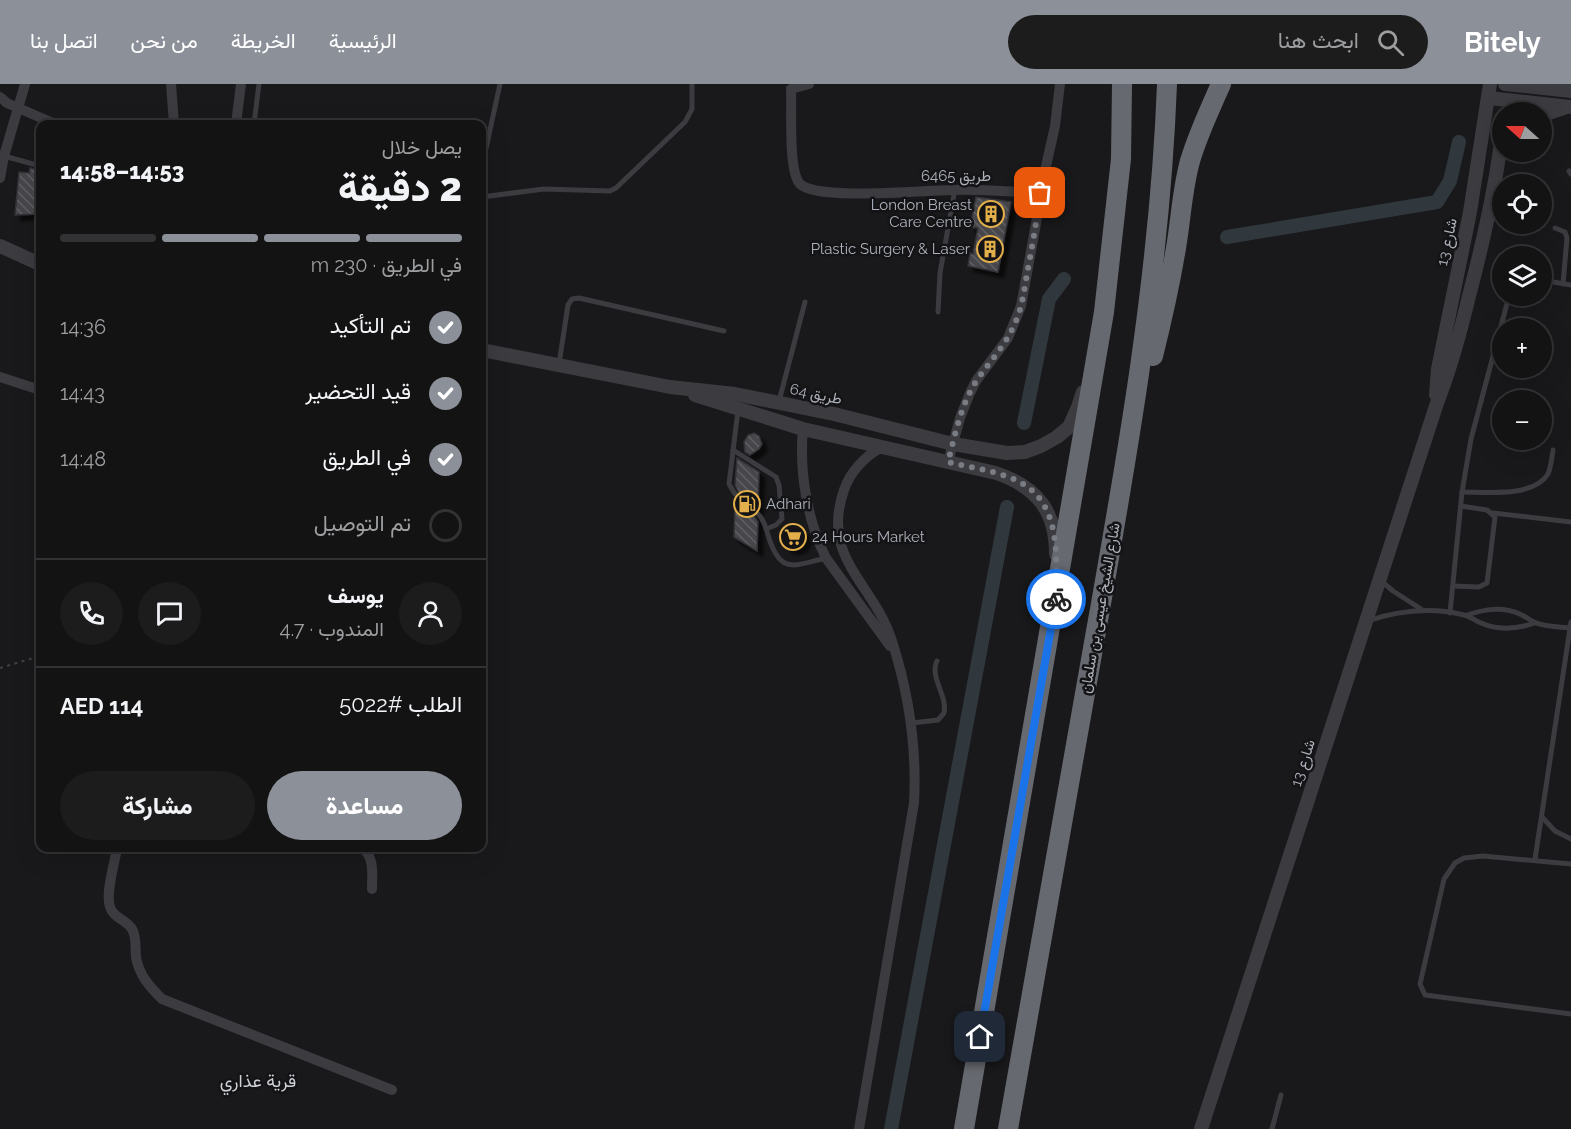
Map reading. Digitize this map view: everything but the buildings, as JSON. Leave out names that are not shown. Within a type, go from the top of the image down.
[{"type":"highway","points":[[964,1129],[1104,312],[1121,159],[1122,84]]},
{"type":"highway","name":"شارع الشيخ عيسى بن سلمان","points":[[1008,1129],[1132,431],[1153,277],[1164,152],[1167,84]]},
{"type":"highway","points":[[1132,431],[1168,293],[1181,203],[1190,162],[1204,121],[1221,84]]},
{"type":"street","points":[[0,178],[2,156],[25,84]]},
{"type":"street","points":[[171,84],[174,120]]},
{"type":"street","points":[[236,120],[241,84]]},
{"type":"street","points":[[948,462],[970,393],[976,381],[1008,338],[1016,322],[1055,126],[1060,84]]},
{"type":"street","points":[[1505,102],[1506,84],[1571,89]]},
{"type":"street","points":[[1562,84],[1571,89]]},
{"type":"street","name":"طريق 6465","points":[[806,85],[791,87],[793,167],[800,184],[809,189],[821,192],[861,193],[955,189],[1040,193]]},
{"type":"street","points":[[1490,91],[1501,102]]},
{"type":"street","name":"شارع 13","points":[[1436,406],[1438,369],[1470,212],[1490,91]]},
{"type":"street","points":[[0,97],[17,108],[46,120]]},
{"type":"street","points":[[1552,106],[1570,106]]},
{"type":"street","points":[[1552,112],[1570,106]]},
{"type":"street","name":"شارع 13","points":[[1201,1129],[1436,406],[1450,373],[1484,240],[1499,162]]},
{"type":"street","points":[[1499,167],[1502,162]]},
{"type":"street","points":[[0,246],[36,262]]},
{"type":"street","name":"طريق 64","points":[[486,351],[670,387],[735,394],[806,408],[953,444],[1007,453],[1025,452],[1041,446],[1069,427],[1078,407],[1104,312]]},
{"type":"street","points":[[0,377],[36,389]]},
{"type":"street","name":"طريق 64","points":[[670,387],[802,429],[1014,479],[1042,502],[1051,519],[1056,537],[1056,599]]},
{"type":"street","points":[[806,408],[802,429],[802,459],[808,503],[820,546],[826,558],[895,654]]},
{"type":"street","points":[[859,1129],[914,803],[915,776],[912,723],[907,694],[887,627],[842,553],[839,542],[838,516],[845,487],[853,472],[864,460],[882,447]]},
{"type":"street","points":[[826,558],[842,553]]},
{"type":"street","points":[[116,852],[110,908],[115,915],[132,928],[140,973],[162,999],[392,1090]]},
{"type":"street","points":[[368,852],[371,863],[372,890]]},
{"type":"lane","points":[[254,120],[259,84]]},
{"type":"lane","points":[[486,149],[500,84]]},
{"type":"lane","points":[[486,196],[544,189],[610,191],[616,188],[685,122],[692,109],[692,84]]},
{"type":"lane","points":[[2,156],[36,165]]},
{"type":"lane","points":[[938,312],[940,273],[955,189]]},
{"type":"lane","points":[[1555,228],[1565,232],[1567,238],[1563,284]]},
{"type":"lane","points":[[1552,282],[1571,285]]},
{"type":"lane","points":[[558,365],[568,305],[572,299],[579,298],[724,331]]},
{"type":"lane","points":[[779,403],[805,302]]},
{"type":"lane","points":[[1450,613],[1462,492],[1471,439],[1506,306]]},
{"type":"lane","points":[[735,494],[729,484],[738,410]]},
{"type":"lane","points":[[733,450],[773,474],[778,481],[782,519],[776,525],[766,529]]},
{"type":"lane","points":[[1462,492],[1518,492],[1527,489],[1548,474],[1553,450]]},
{"type":"lane","points":[[1461,506],[1493,513],[1571,522]]},
{"type":"lane","points":[[1453,586],[1479,587],[1487,584],[1496,517],[1493,513]]},
{"type":"lane","points":[[758,514],[766,529],[773,553],[783,563],[797,565],[826,558]]},
{"type":"lane","points":[[1380,580],[1422,610]]},
{"type":"lane","points":[[1367,622],[1394,613],[1422,610],[1467,615],[1493,628],[1521,628],[1535,623],[1571,626],[1535,859]]},
{"type":"lane","points":[[1467,615],[1480,610],[1509,610],[1535,623]]},
{"type":"lane","points":[[912,723],[938,720],[944,713],[945,704],[934,668],[937,661]]},
{"type":"lane","points":[[1542,817],[1555,831],[1571,839]]},
{"type":"lane","points":[[1571,864],[1535,859],[1473,856],[1464,858],[1448,870],[1420,987],[1425,995],[1571,1014]]},
{"type":"lane","points":[[1272,1129],[1281,1095]]},
{"type":"path","points":[[0,668],[36,657]]},
{"type":"waterway","points":[[1227,237],[1437,202],[1450,181],[1459,142]]},
{"type":"waterway","points":[[1024,423],[1049,299],[1064,279]]},
{"type":"waterway","points":[[891,1129],[1007,507]]},
{"type":"way so far","points":[[1040,193],[1021,306],[1016,322],[1008,338],[976,381],[970,393],[960,418],[948,462],[1014,479],[1042,502],[1051,519],[1056,537],[1056,599]]},
{"type":"place","name":"London Breast Care Centre","points":[[991,214]]},
{"type":"place","name":"Plastic Surgery & Laser","points":[[990,249]]},
{"type":"place","name":"Adhari","points":[[747,504]]},
{"type":"place","name":"24 Hours Market","points":[[793,537]]},
{"type":"district","name":"قرية عذاري","points":[[258,1081]]},
{"type":"route","points":[[980,1037],[1056,599]]}]
